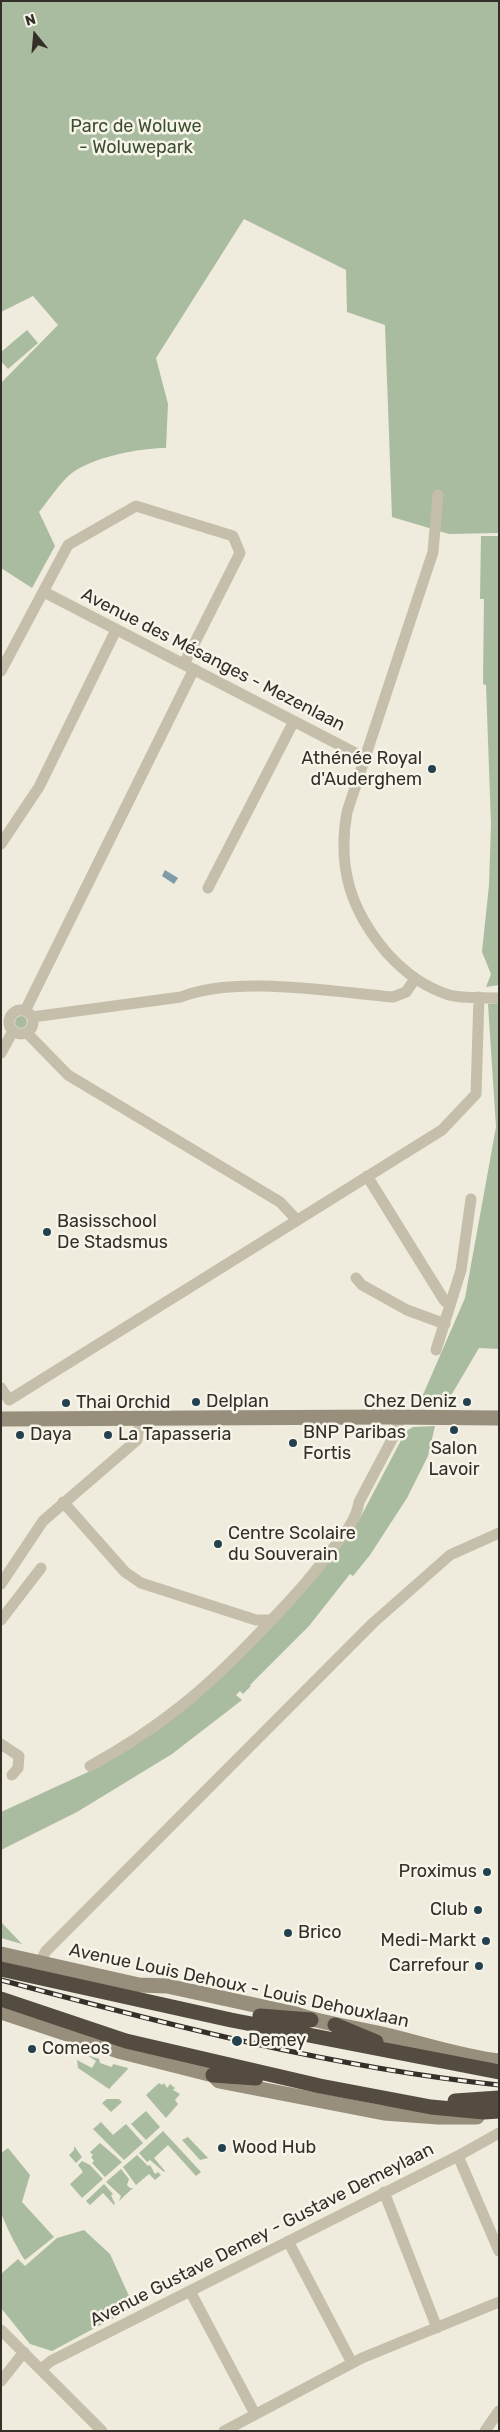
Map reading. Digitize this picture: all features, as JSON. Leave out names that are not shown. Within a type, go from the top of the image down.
[{"type":"highway","points":[[1,1969],[231,2020],[499,2072]]},
{"type":"highway","points":[[140,1999],[167,1998],[272,2019],[311,2020]]},
{"type":"highway","points":[[1,2000],[126,2041],[320,2086],[432,2107],[484,2112],[499,2111]]},
{"type":"highway","points":[[335,2025],[400,2053]]},
{"type":"highway","points":[[213,2075],[250,2077],[282,2083],[320,2086]]},
{"type":"highway","points":[[388,2099],[468,2101],[499,2098]]},
{"type":"street","points":[[438,496],[433,552],[347,812],[343,835],[347,880],[354,903],[366,926],[391,956],[415,979],[451,995],[499,998]]},
{"type":"street","points":[[1,671],[68,545],[136,506],[233,536],[240,553],[28,1014],[33,1026],[27,1033],[20,1035],[8,1026]]},
{"type":"street","name":"Avenue des Mésanges - Mezenlaan","points":[[44,592],[365,758]]},
{"type":"street","points":[[1,844],[39,787],[116,630]]},
{"type":"street","points":[[208,888],[294,721]]},
{"type":"street","points":[[1,1053],[8,1026],[14,1013],[28,1014],[181,997],[194,992],[245,986],[393,997],[406,992],[415,979]]},
{"type":"street","points":[[9,1400],[442,1130],[476,1094],[479,997]]},
{"type":"street","points":[[27,1033],[68,1075],[280,1202],[297,1220]]},
{"type":"street","points":[[367,1176],[444,1300],[450,1306]]},
{"type":"street","points":[[436,1350],[461,1270],[471,1199]]},
{"type":"street","points":[[356,1278],[362,1285],[408,1310],[445,1324]]},
{"type":"street","points":[[1,1388],[9,1400],[6,1419],[499,1418]]},
{"type":"street","points":[[90,1766],[130,1744],[196,1696],[232,1662],[314,1573],[350,1526],[358,1510],[359,1502],[398,1428],[398,1418]]},
{"type":"street","points":[[1,1584],[43,1521],[137,1440],[140,1419]]},
{"type":"street","points":[[63,1502],[125,1572],[141,1583],[256,1620],[272,1620]]},
{"type":"street","points":[[40,1962],[46,1951],[373,1623],[450,1555],[499,1533]]},
{"type":"street","points":[[1,1620],[41,1568]]},
{"type":"street","points":[[1,1744],[19,1756],[18,1768],[12,1776]]},
{"type":"street","name":"Avenue Louis Dehoux - Louis Dehouxlaan","points":[[1,1954],[139,1985],[167,1986],[499,2061]]},
{"type":"street","points":[[1,2012],[118,2051],[213,2075],[218,2081],[384,2113],[438,2117],[499,2115]]},
{"type":"street","name":"Avenue Gustave Demey - Gustave Demeylaan","points":[[41,2369],[51,2361],[458,2156],[499,2133]]},
{"type":"street","points":[[458,2156],[499,2251]]},
{"type":"street","points":[[384,2192],[437,2328]]},
{"type":"street","points":[[288,2241],[352,2363]]},
{"type":"street","points":[[190,2290],[255,2414]]},
{"type":"street","points":[[224,2431],[352,2363],[499,2302]]},
{"type":"street","points":[[1,2330],[102,2431]]},
{"type":"street","points":[[1,2381],[24,2352]]},
{"type":"street","points":[[485,2431],[497,2418]]},
{"type":"green space","name":"Parc de Woluwe - Woluwepark","points":[[1,1],[499,1],[499,533],[449,534],[392,517],[385,325],[347,312],[346,270],[244,219],[156,358],[168,404],[166,448],[117,454],[92,462],[72,473],[59,486],[39,512],[55,546],[32,588],[1,568],[1,383],[58,325],[33,296],[1,312]]},
{"type":"green space","points":[[27,330],[38,343],[8,369],[1,361],[1,352]]},
{"type":"green space","points":[[481,536],[499,536],[499,985],[486,987],[491,974],[482,952],[489,885],[491,824],[486,685],[483,684],[484,599],[480,599]]},
{"type":"green space","points":[[499,1003],[499,1349],[479,1348],[446,1404],[419,1404],[465,1298],[496,1127],[488,1004]]},
{"type":"green space","points":[[19,1016],[23,1016],[27,1022],[23,1028],[19,1028],[15,1024],[15,1020]]},
{"type":"green space","points":[[435,1426],[428,1456],[407,1498],[370,1555],[353,1576],[350,1574],[309,1626],[243,1694],[240,1691],[236,1695],[242,1700],[172,1754],[77,1812],[1,1850],[1,1812],[86,1773],[183,1709],[359,1520],[406,1431],[413,1427]]},
{"type":"green space","points":[[1,1922],[22,1944],[1,1938]]},
{"type":"green space","points":[[87,2055],[99,2059],[100,2063],[112,2067],[113,2064],[128,2068],[109,2089],[78,2068],[77,2060],[92,2068],[96,2061]]},
{"type":"green space","points":[[159,2083],[162,2085],[164,2083],[167,2088],[170,2084],[175,2088],[173,2090],[180,2094],[175,2100],[178,2104],[166,2118],[146,2095]]},
{"type":"green space","points":[[107,2099],[119,2099],[122,2102],[111,2112],[102,2103]]},
{"type":"green space","points":[[146,2111],[160,2127],[146,2140],[131,2124]]},
{"type":"green space","points":[[101,2122],[113,2135],[126,2124],[143,2143],[124,2160],[93,2129]]},
{"type":"green space","points":[[163,2131],[201,2172],[196,2176],[168,2145],[154,2158],[164,2172],[150,2160],[147,2162],[139,2153]]},
{"type":"green space","points":[[188,2137],[208,2158],[200,2160],[182,2140]]},
{"type":"green space","points":[[100,2143],[122,2162],[105,2177],[92,2163],[94,2161],[91,2157],[93,2155],[90,2152]]},
{"type":"green space","points":[[74,2146],[82,2157],[76,2163],[69,2155],[74,2150]]},
{"type":"green space","points":[[8,2148],[30,2175],[22,2202],[54,2237],[25,2260],[4,2221],[1,2211],[1,2153]]},
{"type":"green space","points":[[137,2155],[148,2166],[150,2165],[155,2174],[158,2172],[161,2175],[155,2180],[149,2174],[136,2185],[123,2167]]},
{"type":"green space","points":[[82,2161],[90,2165],[103,2179],[82,2198],[70,2184],[83,2172],[78,2165]]},
{"type":"green space","points":[[121,2169],[129,2179],[127,2185],[133,2188],[119,2201],[121,2196],[106,2182]]},
{"type":"green space","points":[[104,2184],[113,2194],[111,2195],[115,2204],[103,2193],[90,2205],[86,2201]]},
{"type":"green space","points":[[84,2230],[110,2254],[134,2307],[52,2351],[30,2344],[1,2308],[1,2274],[18,2259],[25,2266],[57,2238]]},
{"type":"water","points":[[165,870],[178,878],[174,884],[162,876]]},
{"type":"railway","points":[[1,1980],[186,2028],[248,2042],[373,2067],[499,2085]]},
{"type":"place","name":"Athénée Royal d'Auderghem","points":[[432,769]]},
{"type":"place","name":"Basisschool De Stadsmus","points":[[47,1232]]},
{"type":"place","name":"Delplan","points":[[196,1402]]},
{"type":"place","name":"Chez Deniz","points":[[467,1402]]},
{"type":"place","name":"Thai Orchid","points":[[66,1403]]},
{"type":"place","name":"Salon Lavoir","points":[[454,1430]]},
{"type":"place","name":"Daya","points":[[20,1435]]},
{"type":"place","name":"La Tapasseria","points":[[108,1435]]},
{"type":"place","name":"BNP Paribas Fortis","points":[[293,1443]]},
{"type":"place","name":"Centre Scolaire du Souverain","points":[[218,1544]]},
{"type":"place","name":"Proximus","points":[[487,1872]]},
{"type":"place","name":"Club","points":[[478,1910]]},
{"type":"place","name":"Brico","points":[[288,1933]]},
{"type":"place","name":"Medi-Markt","points":[[486,1941]]},
{"type":"place","name":"Carrefour","points":[[479,1966]]},
{"type":"place","name":"Demey","points":[[237,2041]]},
{"type":"place","name":"Comeos","points":[[32,2049]]},
{"type":"place","name":"Wood Hub","points":[[222,2148]]}]
